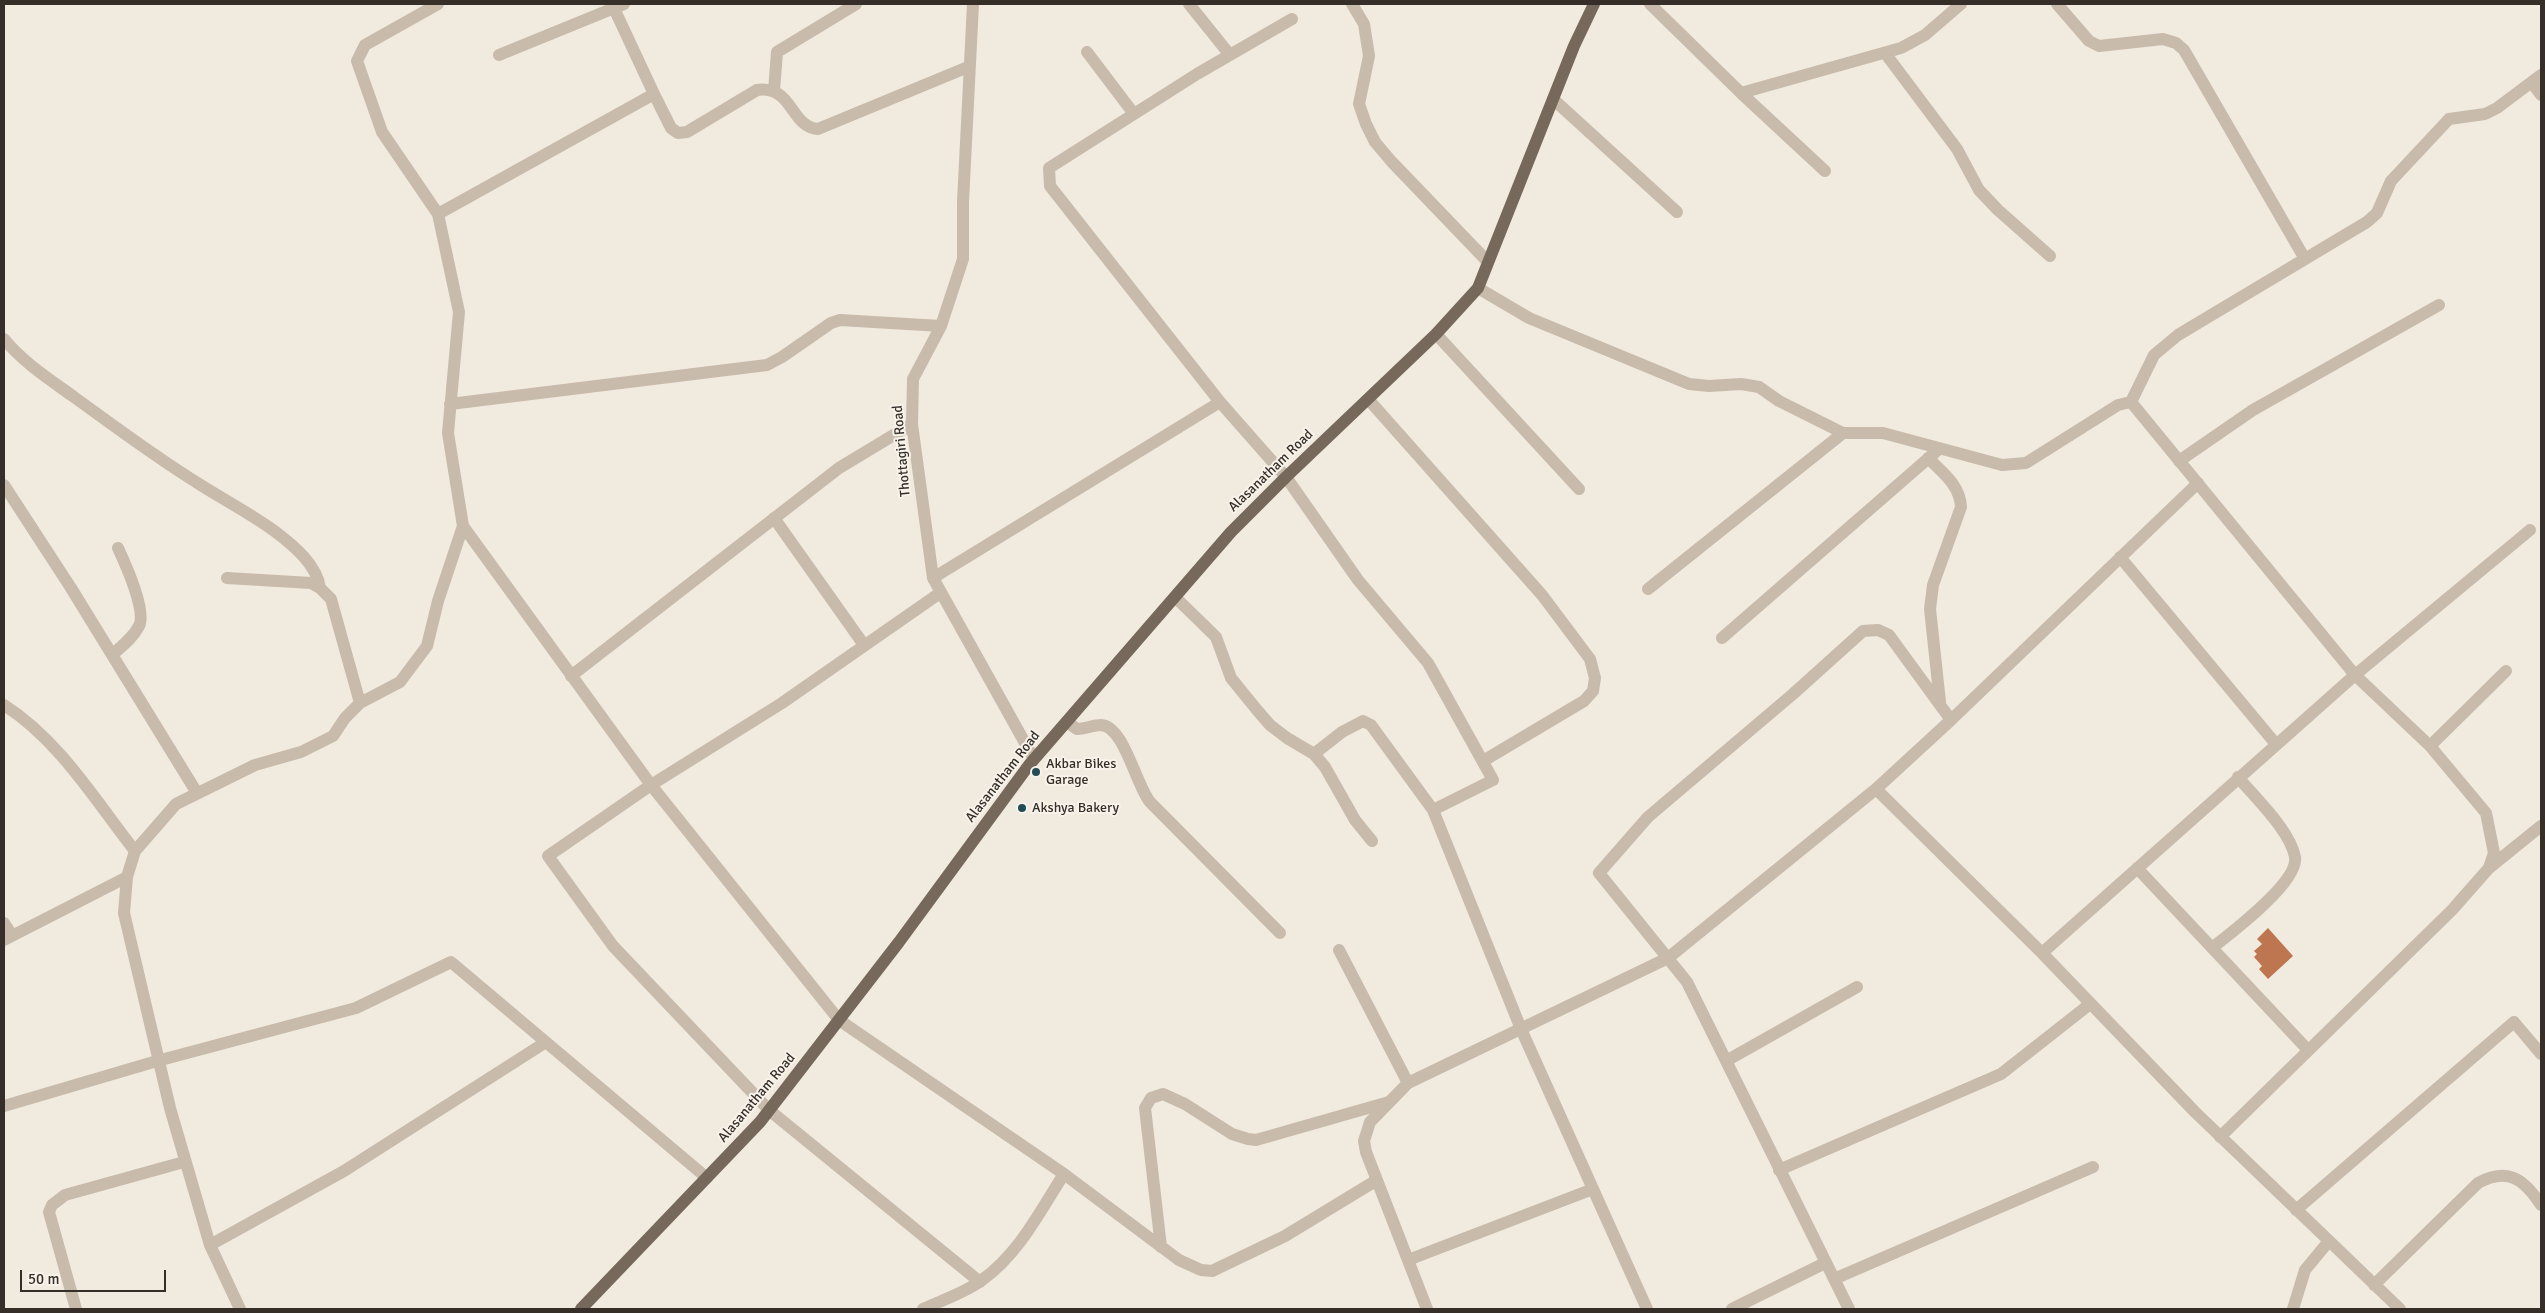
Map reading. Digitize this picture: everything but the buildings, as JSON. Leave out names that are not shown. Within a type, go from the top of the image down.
[{"type":"main road","points":[[1478,288],[1553,99],[1594,4]]},
{"type":"main road","name":"Alasanatham Road","points":[[581,1309],[707,1178],[769,1110],[839,1020],[1034,759],[1231,532],[1436,334],[1478,288]]},
{"type":"street","points":[[438,4],[365,44],[357,61],[382,132],[438,214],[459,312],[448,433],[463,526],[651,784],[839,1020],[1064,1174],[1179,1260],[1201,1270],[1212,1272],[1285,1236],[1377,1180]]},
{"type":"street","points":[[774,91],[777,52],[856,4]]},
{"type":"street","name":"Thottagiri Road","points":[[973,4],[968,68],[963,259],[940,326],[913,379],[912,424],[933,578],[1034,759]]},
{"type":"street","points":[[1189,4],[1230,55]]},
{"type":"street","points":[[1352,4],[1364,24],[1369,56],[1359,104],[1375,142],[1488,262]]},
{"type":"street","points":[[1650,4],[1741,93],[1825,171]]},
{"type":"street","points":[[1741,93],[1901,48],[1918,39],[1961,4]]},
{"type":"street","points":[[2057,4],[2089,41],[2099,46],[2163,39],[2176,43],[2184,50],[2305,259]]},
{"type":"street","points":[[499,55],[616,5],[654,94],[671,128],[682,134],[757,90],[774,91],[784,97],[805,125],[818,129],[968,68]]},
{"type":"street","points":[[1292,18],[1049,168],[1050,186],[1220,402],[1286,477],[1358,580],[1428,663],[1493,780],[1433,810]]},
{"type":"street","points":[[1087,52],[1134,114]]},
{"type":"street","points":[[1884,53],[1957,149],[1979,190],[1998,210],[2050,256]]},
{"type":"street","points":[[2131,402],[2154,355],[2178,335],[2367,222],[2376,213],[2391,181],[2449,119],[2485,114],[2497,108],[2536,79],[2541,95]]},
{"type":"street","points":[[438,214],[654,94]]},
{"type":"street","points":[[1553,99],[1677,212]]},
{"type":"street","points":[[1478,288],[1529,318],[1689,384],[1709,386],[1741,384],[1758,387],[1779,401],[1843,433],[1883,433],[2002,465],[2026,463],[2118,405],[2131,402]]},
{"type":"street","points":[[2179,461],[2253,410],[2439,305]]},
{"type":"street","points":[[450,404],[767,365],[782,357],[831,323],[840,320],[940,326]]},
{"type":"street","points":[[1436,334],[1579,489]]},
{"type":"street","points":[[4,339],[14,351],[41,374],[108,422],[194,481],[276,532],[309,564],[319,578],[320,588]]},
{"type":"street","points":[[1368,399],[1542,595],[1590,659],[1595,678],[1592,691],[1584,702],[1483,761]]},
{"type":"street","points":[[933,578],[1220,402]]},
{"type":"street","points":[[2131,402],[2355,675],[2430,746],[2486,813],[2494,853],[2489,868]]},
{"type":"street","points":[[571,676],[839,468],[912,424]]},
{"type":"street","points":[[1648,589],[1843,433]]},
{"type":"street","points":[[1722,638],[1939,449]]},
{"type":"street","points":[[1928,458],[1956,486],[1961,496],[1961,507],[1933,585],[1930,609],[1940,705]]},
{"type":"street","points":[[1427,1309],[1377,1180],[1364,1141],[1370,1122],[1408,1083],[1668,958],[1876,789],[1951,720],[2198,483]]},
{"type":"street","points":[[4,485],[41,540],[197,793]]},
{"type":"street","points":[[774,518],[864,645]]},
{"type":"street","points":[[240,1309],[210,1245],[184,1162],[157,1061],[124,913],[127,877],[135,851],[176,804],[255,765],[301,752],[333,736],[345,718],[360,703],[400,682],[427,646],[438,601],[463,526]]},
{"type":"street","points":[[2042,953],[2275,743],[2530,530]]},
{"type":"street","points":[[112,655],[131,638],[140,625],[141,616],[130,574],[118,548]]},
{"type":"street","points":[[2120,557],[2275,743]]},
{"type":"street","points":[[227,578],[311,583],[320,588],[331,599],[360,703]]},
{"type":"street","points":[[940,593],[782,703],[651,784],[548,856],[613,946],[769,1110],[980,1282]]},
{"type":"street","points":[[1175,597],[1216,637],[1231,678],[1257,710],[1287,738],[1314,754],[1325,766],[1355,820],[1372,841]]},
{"type":"street","points":[[1849,1309],[1687,982],[1599,873],[1648,817],[1793,694],[1863,631],[1870,628],[1889,635],[1951,720]]},
{"type":"street","points":[[2430,746],[2506,671]]},
{"type":"street","points":[[4,705],[20,715],[52,744],[135,851]]},
{"type":"street","points":[[1314,754],[1342,732],[1363,721],[1371,724],[1433,810],[1521,1029],[1647,1309]]},
{"type":"street","points":[[1066,722],[1077,729],[1100,725],[1114,732],[1122,742],[1136,779],[1150,802],[1280,933]]},
{"type":"street","points":[[2212,948],[2282,885],[2294,867],[2295,858],[2288,838],[2238,777]]},
{"type":"street","points":[[1876,789],[2042,953],[2220,1137],[2400,1309]]},
{"type":"street","points":[[2220,1137],[2452,910],[2489,868],[2540,831]]},
{"type":"street","points":[[2137,868],[2308,1050]]},
{"type":"street","points":[[4,923],[8,938],[127,877]]},
{"type":"street","points":[[1339,950],[1408,1083]]},
{"type":"street","points":[[4,1106],[157,1061],[356,1008],[451,962],[707,1178]]},
{"type":"street","points":[[1726,1061],[1857,987]]},
{"type":"street","points":[[1779,1170],[2002,1074],[2090,1004]]},
{"type":"street","points":[[2296,1210],[2514,1022],[2541,1054]]},
{"type":"street","points":[[210,1245],[344,1170],[546,1042]]},
{"type":"street","points":[[1161,1247],[1146,1108],[1151,1098],[1163,1094],[1185,1104],[1232,1134],[1256,1140],[1390,1102]]},
{"type":"street","points":[[76,1309],[49,1212],[52,1205],[65,1195],[184,1162]]},
{"type":"street","points":[[1834,1279],[2094,1167]]},
{"type":"street","points":[[923,1309],[980,1282],[997,1268],[1014,1250],[1064,1174]]},
{"type":"street","points":[[2374,1285],[2478,1183],[2485,1179],[2494,1175],[2519,1180],[2530,1188],[2541,1205]]},
{"type":"street","points":[[1408,1260],[1593,1189]]},
{"type":"street","points":[[2293,1309],[2305,1270],[2329,1242]]},
{"type":"street","points":[[1732,1309],[1825,1263]]},
{"type":"place","name":"Akbar Bikes Garage","points":[[1036,772]]},
{"type":"place","name":"Akshya Bakery","points":[[1022,808]]}]
